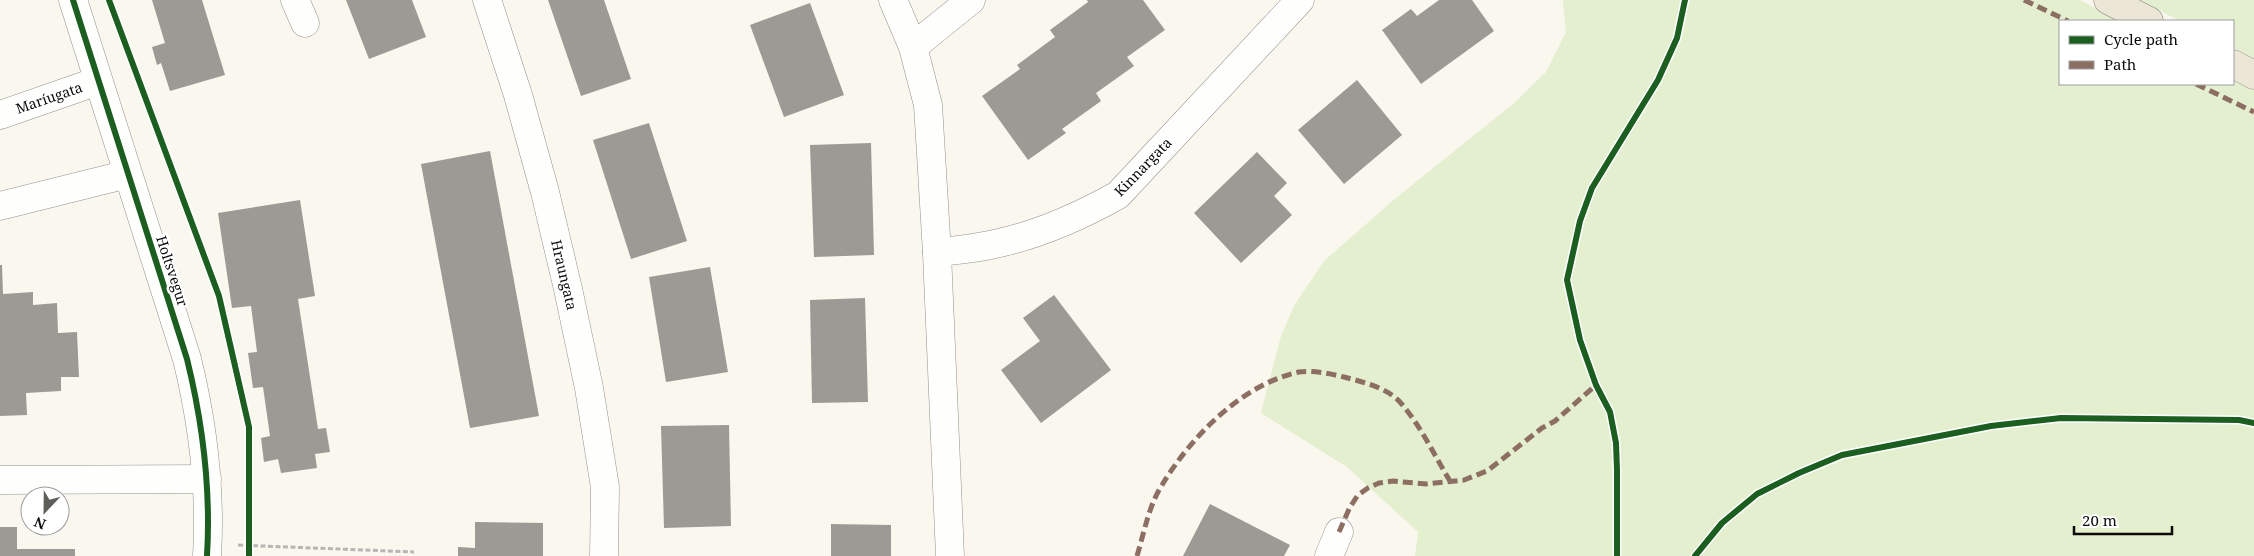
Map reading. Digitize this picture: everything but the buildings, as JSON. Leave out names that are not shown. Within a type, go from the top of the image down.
[{"type":"main road","points":[[2108,0],[2147,20]]},
{"type":"main road","points":[[2234,64],[2254,74]]},
{"type":"street","name":"Holtsvegur","points":[[73,0],[187,359],[198,407],[207,478],[207,556]]},
{"type":"street","name":"Hraungata","points":[[487,0],[542,183],[568,289],[589,388],[605,487],[604,556]]},
{"type":"street","points":[[893,0],[913,47],[928,104],[937,253],[950,556]]},
{"type":"street","points":[[913,47],[971,0]]},
{"type":"street","name":"Kinnargata","points":[[937,253],[988,246],[1023,238],[1056,226],[1118,195],[1300,0]]},
{"type":"street","name":"Maríugata","points":[[0,115],[98,81]]},
{"type":"street","points":[[0,206],[128,174]]},
{"type":"street","points":[[0,480],[207,478]]},
{"type":"path","points":[[272,546],[414,552]]},
{"type":"green space","points":[[1563,0],[2080,0],[2119,20],[2059,20],[2059,85],[2234,85],[2234,80],[2254,90],[2254,556],[1415,556],[1418,532],[1347,467],[1261,413],[1281,336],[1295,304],[1324,261],[1396,198],[1513,104],[1546,72],[1566,32]]},
{"type":"green space","points":[[2139,0],[2254,0],[2254,58],[2234,48],[2234,20],[2178,20]]},
{"type":"marked path","points":[[2024,0],[2066,20]]},
{"type":"marked path","points":[[2198,85],[2254,112]]},
{"type":"marked path","points":[[1137,556],[1150,510],[1157,493],[1174,467],[1203,431],[1238,400],[1278,378],[1299,372],[1316,372],[1344,377],[1373,386],[1393,396],[1414,420],[1450,481]]},
{"type":"marked path","points":[[1339,532],[1350,507],[1358,495],[1368,488],[1379,483],[1393,481],[1426,484],[1464,480],[1487,471],[1542,428],[1555,421],[1596,385]]},
{"type":"cycle path","points":[[73,0],[193,383],[207,481],[207,556]]},
{"type":"cycle path","points":[[109,0],[219,296],[249,427],[249,556]]},
{"type":"cycle path","points":[[1617,556],[1616,443],[1610,412],[1596,385],[1580,340],[1567,280],[1580,221],[1592,188],[1658,80],[1677,38],[1685,0]]},
{"type":"cycle path","points":[[1695,556],[1722,523],[1757,494],[1799,473],[1842,455],[1991,426],[2061,418],[2239,420],[2254,423]]}]
